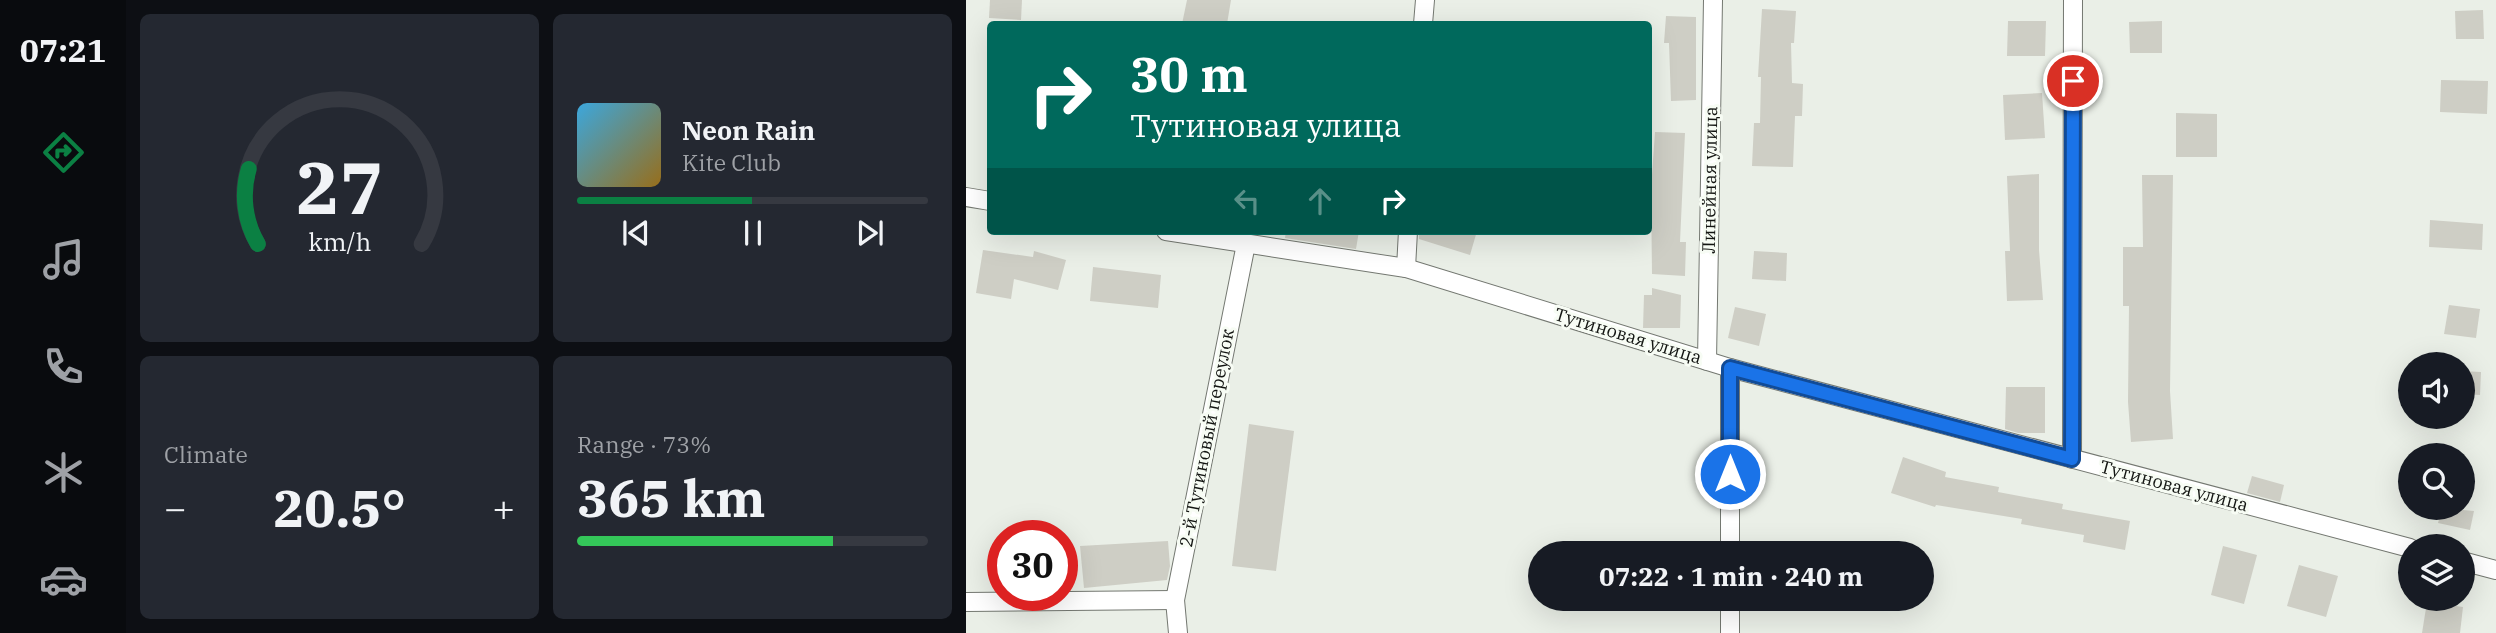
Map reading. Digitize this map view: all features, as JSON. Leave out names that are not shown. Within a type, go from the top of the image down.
[{"type":"street","points":[[1423,21],[1425,0]]},
{"type":"street","name":"Линейная улица","points":[[1707,360],[1713,0]]},
{"type":"street","points":[[2072,459],[2073,0]]},
{"type":"street","points":[[966,197],[987,200]]},
{"type":"street","name":"Тутиновая улица","points":[[1191,235],[1406,268],[1730,368],[2398,545]]},
{"type":"street","points":[[1406,268],[1408,235]]},
{"type":"street","name":"2-й Тутиновый переулок","points":[[1178,633],[1175,600],[1246,244]]},
{"type":"street","points":[[1730,368],[1730,541]]},
{"type":"street","points":[[2475,564],[2496,570]]},
{"type":"street","points":[[966,602],[1175,600]]},
{"type":"street","points":[[1730,611],[1730,633]]},
{"type":"building","points":[[990,0],[1022,0],[1021,20],[989,18]]},
{"type":"building","points":[[1187,0],[1231,0],[1228,21],[1183,21]]},
{"type":"building","points":[[1762,9],[1796,11],[1794,43],[1791,43],[1792,83],[1803,84],[1802,116],[1795,116],[1793,167],[1752,166],[1754,123],[1760,123],[1761,77],[1758,77]]},
{"type":"building","points":[[2483,10],[2484,39],[2456,39],[2455,11]]},
{"type":"building","points":[[1666,16],[1696,17],[1696,100],[1671,101],[1669,43],[1664,43]]},
{"type":"building","points":[[2008,21],[2046,21],[2045,56],[2007,56]]},
{"type":"building","points":[[2162,21],[2162,53],[2130,53],[2129,22]]},
{"type":"building","points":[[2441,80],[2488,81],[2487,114],[2440,112]]},
{"type":"building","points":[[2042,93],[2045,138],[2005,140],[2003,95]]},
{"type":"building","points":[[2176,113],[2217,114],[2217,157],[2176,157]]},
{"type":"building","points":[[1655,132],[1685,133],[1680,242],[1686,242],[1685,276],[1652,274]]},
{"type":"building","points":[[2039,174],[2039,250],[2043,300],[2007,301],[2005,251],[2010,251],[2007,176]]},
{"type":"building","points":[[2142,175],[2173,175],[2170,391],[2173,439],[2131,442],[2128,402],[2129,306],[2123,306],[2123,247],[2143,247]]},
{"type":"building","points":[[2430,220],[2483,224],[2482,250],[2429,247]]},
{"type":"building","points":[[1285,235],[1358,235],[1356,249],[1285,238]]},
{"type":"building","points":[[1419,235],[1476,235],[1470,255],[1419,239]]},
{"type":"building","points":[[983,250],[1033,257],[1034,251],[1066,260],[1058,290],[1014,279],[1011,299],[976,293]]},
{"type":"building","points":[[1754,251],[1787,253],[1786,281],[1752,279]]},
{"type":"building","points":[[1093,267],[1161,275],[1158,308],[1090,301]]},
{"type":"building","points":[[1652,288],[1681,295],[1680,328],[1643,328],[1644,295],[1652,295]]},
{"type":"building","points":[[2449,305],[2480,309],[2476,338],[2444,334]]},
{"type":"building","points":[[1735,307],[1766,314],[1759,346],[1728,338]]},
{"type":"building","points":[[2475,372],[2481,372],[2480,395],[2475,395]]},
{"type":"building","points":[[2006,387],[2045,387],[2045,433],[2018,433],[2005,429]]},
{"type":"building","points":[[1249,424],[1294,431],[1276,571],[1232,566]]},
{"type":"building","points":[[1903,457],[1946,472],[1945,477],[1999,487],[1998,492],[2063,504],[2062,509],[2130,521],[2125,550],[2083,542],[2084,535],[2021,524],[2022,519],[1936,505],[1935,507],[1891,493]]},
{"type":"building","points":[[2252,476],[2284,485],[2280,502],[2247,493]]},
{"type":"building","points":[[2439,520],[2472,520],[2470,530],[2438,523]]},
{"type":"building","points":[[1168,541],[1170,566],[1167,580],[1084,588],[1080,546]]},
{"type":"building","points":[[2223,546],[2257,555],[2244,604],[2211,595]]},
{"type":"building","points":[[2299,565],[2338,576],[2326,617],[2287,606]]},
{"type":"building","points":[[2426,611],[2463,611],[2460,633],[2422,633]]},
{"type":"route","points":[[1730,474],[1730,368],[2072,459],[2073,81]]}]
